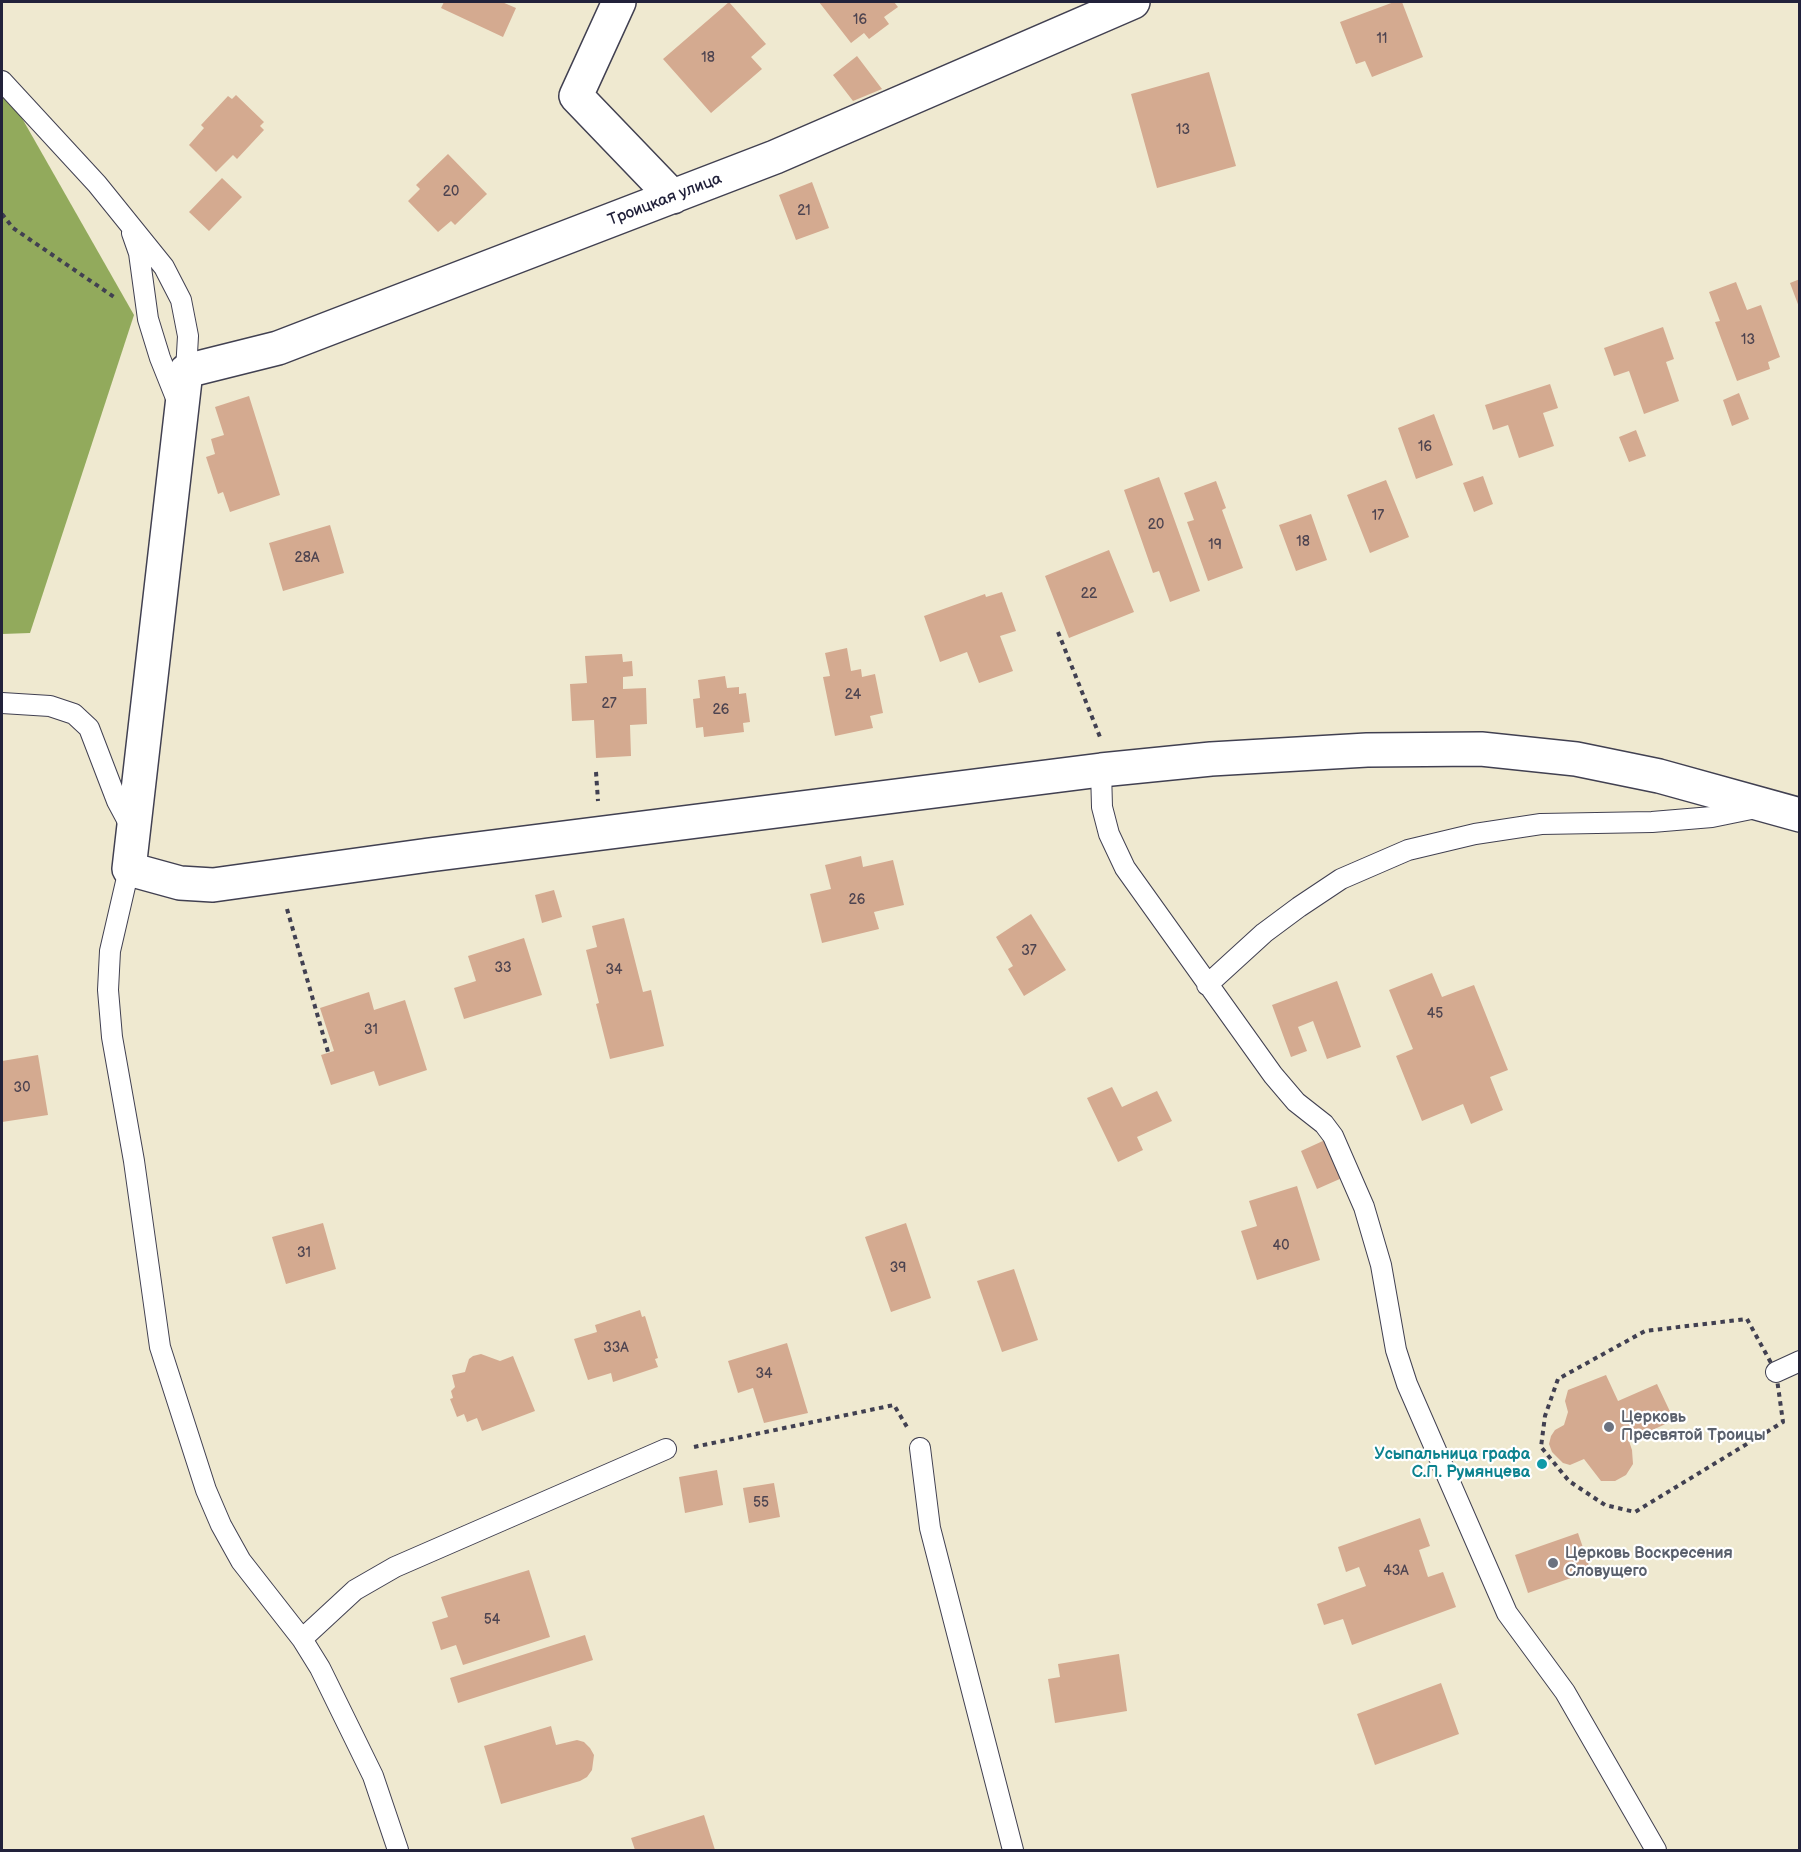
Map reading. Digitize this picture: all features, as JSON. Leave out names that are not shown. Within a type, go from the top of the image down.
[{"type":"street","points":[[619,2],[576,96],[673,197]]},
{"type":"street","name":"Троицкая улица","points":[[186,371],[278,348],[673,197],[775,157],[1133,2]]},
{"type":"street","points":[[186,371],[129,869],[180,883],[213,885],[429,855],[1101,770],[1211,759],[1334,752],[1481,749],[1576,759],[1659,776],[1800,815]]},
{"type":"lane","points":[[2,81],[97,184],[164,267],[181,300],[188,336],[186,371]]},
{"type":"lane","points":[[128,220],[139,253],[148,319],[160,358],[182,411]]},
{"type":"lane","points":[[2,704],[51,706],[74,714],[90,728],[117,801],[133,831]]},
{"type":"lane","points":[[1101,770],[1102,807],[1109,834],[1125,868],[1273,1075],[1296,1102],[1324,1124],[1334,1136],[1364,1207],[1380,1265],[1396,1350],[1407,1384],[1507,1613],[1565,1692],[1656,1851]]},
{"type":"lane","points":[[1207,985],[1264,933],[1299,907],[1341,879],[1408,850],[1475,834],[1541,824],[1652,822],[1712,817],[1767,806]]},
{"type":"lane","points":[[129,869],[110,951],[108,990],[112,1037],[134,1161],[160,1347],[206,1490],[221,1525],[243,1565],[302,1639],[320,1668],[373,1776],[398,1851]]},
{"type":"lane","points":[[1776,1372],[1800,1361]]},
{"type":"lane","points":[[920,1448],[930,1528],[1012,1851]]},
{"type":"lane","points":[[302,1639],[354,1590],[395,1567],[666,1449]]},
{"type":"path","points":[[2,214],[13,228],[148,319]]},
{"type":"path","points":[[1058,632],[1102,743],[1101,770]]},
{"type":"path","points":[[278,876],[328,1052]]},
{"type":"path","points":[[1747,1319],[1776,1372],[1783,1422],[1635,1512],[1605,1504],[1569,1481],[1541,1447],[1545,1416],[1558,1379],[1645,1331],[1747,1319]]},
{"type":"path","points":[[666,1449],[704,1446],[894,1405],[920,1448]]},
{"type":"green space","points":[[2,83],[134,315],[30,633],[2,634]]},
{"type":"building","points":[[444,2],[502,2],[516,8],[503,37],[441,8]]},
{"type":"building","points":[[729,2],[766,44],[751,57],[762,69],[711,113],[663,59]]},
{"type":"building","points":[[819,2],[894,2],[898,7],[884,17],[889,24],[869,39],[864,33],[851,43]]},
{"type":"building","points":[[1394,2],[1402,2],[1423,57],[1372,77],[1365,61],[1356,64],[1340,22]]},
{"type":"building","points":[[857,56],[882,89],[853,101],[833,75]]},
{"type":"building","points":[[1209,72],[1236,166],[1157,188],[1131,94]]},
{"type":"building","points":[[236,95],[264,122],[260,126],[264,130],[237,159],[233,155],[216,172],[189,145],[204,128],[201,125],[228,96],[232,99]]},
{"type":"building","points":[[448,154],[487,194],[455,225],[451,221],[438,232],[408,201],[420,189],[416,185]]},
{"type":"building","points":[[222,178],[242,197],[209,231],[189,212]]},
{"type":"building","points":[[812,182],[829,228],[796,240],[779,195]]},
{"type":"building","points":[[1800,279],[1800,307],[1799,307],[1790,283]]},
{"type":"building","points":[[1736,282],[1747,310],[1761,305],[1780,357],[1768,362],[1770,369],[1737,381],[1715,322],[1720,321],[1709,292]]},
{"type":"building","points":[[1663,327],[1674,359],[1666,362],[1679,401],[1644,414],[1629,371],[1614,376],[1604,348]]},
{"type":"building","points":[[1550,384],[1558,408],[1543,413],[1554,446],[1519,458],[1508,425],[1493,430],[1485,405]]},
{"type":"building","points":[[1739,393],[1749,419],[1732,426],[1723,400]]},
{"type":"building","points":[[249,396],[280,495],[230,512],[223,492],[218,494],[206,457],[215,454],[211,439],[224,435],[215,407]]},
{"type":"building","points":[[1434,414],[1453,465],[1416,479],[1398,428]]},
{"type":"building","points":[[1636,430],[1646,456],[1629,462],[1619,437]]},
{"type":"building","points":[[1483,476],[1493,504],[1474,512],[1463,483]]},
{"type":"building","points":[[1159,477],[1200,591],[1170,602],[1159,571],[1153,573],[1124,490]]},
{"type":"building","points":[[1386,480],[1409,537],[1370,553],[1347,495]]},
{"type":"building","points":[[1216,481],[1226,508],[1222,510],[1243,568],[1208,581],[1187,522],[1194,520],[1184,493]]},
{"type":"building","points":[[1311,514],[1327,560],[1296,571],[1279,525]]},
{"type":"building","points":[[330,525],[344,573],[283,591],[269,543]]},
{"type":"building","points":[[1109,550],[1134,612],[1069,638],[1045,576]]},
{"type":"building","points":[[1002,592],[1016,631],[1000,636],[1013,671],[979,683],[967,652],[940,662],[924,616],[985,594],[986,597]]},
{"type":"building","points":[[847,648],[851,671],[861,669],[862,677],[875,674],[883,713],[870,716],[873,728],[835,736],[823,677],[830,676],[825,653]]},
{"type":"building","points":[[622,654],[623,662],[632,661],[633,676],[623,677],[623,689],[646,688],[647,724],[630,725],[631,756],[596,758],[594,720],[572,721],[570,684],[587,683],[585,656]]},
{"type":"building","points":[[725,676],[727,688],[739,687],[739,694],[746,693],[750,722],[743,723],[744,732],[704,737],[703,727],[696,728],[693,699],[700,698],[698,680]]},
{"type":"building","points":[[861,856],[863,867],[893,860],[904,905],[874,912],[879,929],[822,943],[810,894],[831,889],[825,865]]},
{"type":"building","points":[[554,890],[562,917],[542,923],[535,895]]},
{"type":"building","points":[[1031,914],[1066,970],[1024,996],[1008,969],[1013,966],[996,937]]},
{"type":"building","points":[[624,918],[643,992],[651,990],[664,1046],[610,1059],[596,1004],[599,1003],[586,950],[597,947],[592,926]]},
{"type":"building","points":[[524,938],[542,995],[464,1019],[454,988],[476,981],[468,956]]},
{"type":"building","points":[[1432,973],[1442,997],[1474,985],[1508,1070],[1490,1077],[1503,1110],[1471,1124],[1463,1104],[1422,1121],[1396,1056],[1413,1049],[1389,990]]},
{"type":"building","points":[[1337,981],[1361,1047],[1327,1059],[1313,1021],[1298,1027],[1307,1051],[1291,1057],[1272,1005]]},
{"type":"building","points":[[369,992],[374,1010],[405,1000],[427,1070],[379,1086],[374,1071],[331,1085],[321,1055],[334,1051],[320,1008]]},
{"type":"building","points":[[38,1055],[48,1115],[2,1122],[2,1061]]},
{"type":"building","points":[[1112,1087],[1122,1107],[1157,1091],[1172,1121],[1137,1137],[1143,1150],[1118,1162],[1087,1098]]},
{"type":"building","points":[[1325,1140],[1342,1178],[1317,1189],[1301,1151]]},
{"type":"building","points":[[1297,1186],[1320,1260],[1257,1280],[1241,1231],[1257,1226],[1249,1201]]},
{"type":"building","points":[[323,1223],[336,1269],[286,1284],[272,1237]]},
{"type":"building","points":[[906,1223],[931,1298],[891,1312],[865,1237]]},
{"type":"building","points":[[1014,1269],[1038,1340],[1002,1352],[977,1281]]},
{"type":"building","points":[[640,1310],[642,1317],[645,1316],[658,1358],[655,1359],[658,1367],[613,1382],[611,1373],[588,1380],[574,1339],[597,1332],[595,1325]]},
{"type":"building","points":[[787,1343],[808,1413],[764,1423],[753,1388],[738,1393],[728,1361]]},
{"type":"building","points":[[481,1354],[500,1361],[513,1356],[535,1411],[482,1431],[477,1418],[467,1422],[464,1414],[457,1417],[450,1399],[453,1398],[451,1391],[455,1387],[452,1375],[465,1372],[469,1359]]},
{"type":"building","name":"Церковь Пресвятой Троицы","points":[[1606,1375],[1618,1401],[1657,1384],[1674,1420],[1629,1441],[1633,1464],[1626,1475],[1615,1481],[1601,1481],[1584,1459],[1570,1465],[1563,1463],[1552,1452],[1549,1444],[1555,1430],[1564,1425],[1568,1412],[1565,1401],[1568,1390]]},
{"type":"building","points":[[717,1470],[723,1505],[685,1513],[679,1477]]},
{"type":"building","points":[[774,1483],[780,1517],[749,1523],[743,1488]]},
{"type":"building","points":[[1420,1518],[1430,1546],[1419,1550],[1428,1577],[1443,1572],[1456,1607],[1352,1645],[1343,1619],[1324,1625],[1317,1604],[1366,1586],[1359,1567],[1346,1572],[1338,1547]]},
{"type":"building","name":"Церковь Воскресения Словущего","points":[[1578,1533],[1591,1571],[1528,1593],[1515,1555]]},
{"type":"building","points":[[529,1570],[550,1637],[463,1665],[456,1645],[441,1650],[432,1622],[448,1617],[441,1597]]},
{"type":"building","points":[[585,1635],[593,1660],[458,1703],[450,1678]]},
{"type":"building","points":[[1119,1654],[1127,1711],[1055,1723],[1048,1679],[1060,1677],[1058,1664]]},
{"type":"building","points":[[1441,1683],[1459,1734],[1375,1765],[1357,1714]]},
{"type":"building","points":[[551,1726],[556,1745],[577,1740],[584,1742],[590,1748],[594,1755],[592,1770],[580,1781],[501,1804],[484,1746]]},
{"type":"building","points":[[704,1815],[715,1850],[635,1850],[631,1838]]},
{"type":"place","name":"Церковь Пресвятой Троицы","points":[[1609,1427]]},
{"type":"place","name":"Усыпальница графа С.П. Румянцева","points":[[1542,1464]]},
{"type":"place","name":"Церковь Воскресения Словущего","points":[[1553,1563]]}]
